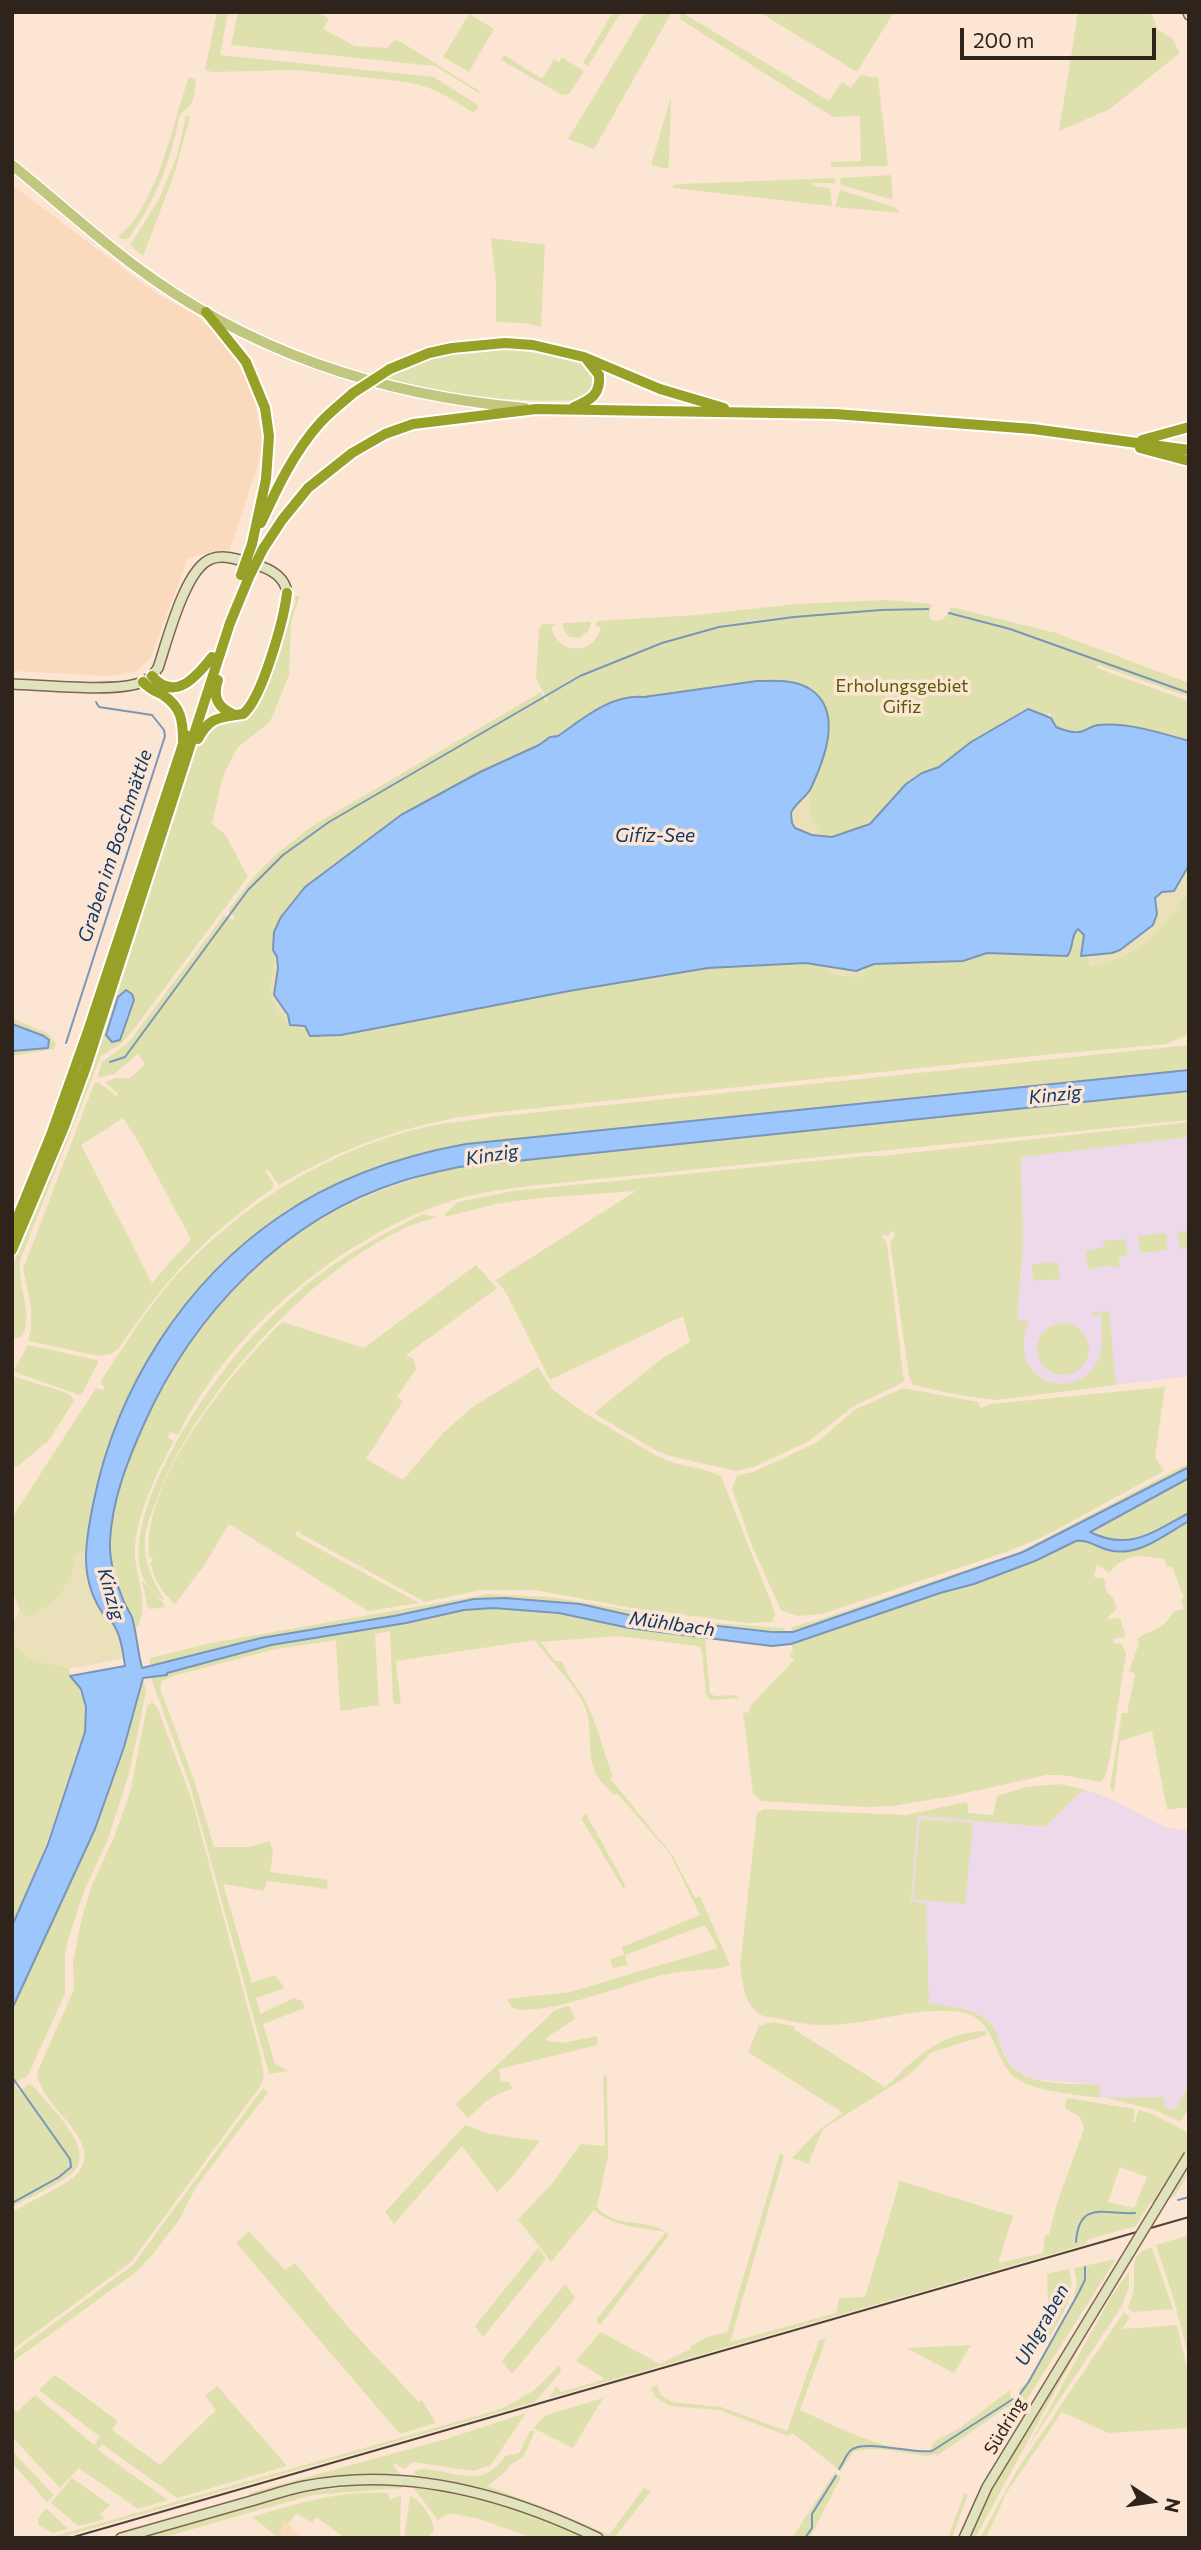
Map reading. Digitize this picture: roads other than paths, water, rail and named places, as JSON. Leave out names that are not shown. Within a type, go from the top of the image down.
[{"type":"highway","points":[[12,1250],[86,1067],[245,576],[266,479],[269,436],[265,408],[246,362],[206,312]]},
{"type":"highway","points":[[252,544],[280,483],[320,423],[353,393],[390,369],[429,353],[478,344],[533,345],[584,357],[660,389],[733,411]]},
{"type":"highway","points":[[568,409],[590,401],[598,389],[599,375],[584,357]]},
{"type":"highway","points":[[245,576],[282,520],[308,488],[352,453],[385,434],[413,424],[536,409],[835,414],[1008,427],[1189,450]]},
{"type":"highway","points":[[1136,442],[1189,427]]},
{"type":"highway","points":[[1117,440],[1189,461]]},
{"type":"highway","points":[[187,756],[210,721],[249,709],[256,699],[281,625],[288,593]]},
{"type":"highway","points":[[12,1231],[51,1135],[88,1031],[227,613],[235,605]]},
{"type":"highway","points":[[235,605],[233,633],[215,690],[218,705],[235,715]]},
{"type":"highway","points":[[183,743],[181,715],[177,707],[149,688],[148,679],[166,687],[183,685],[192,680],[212,657]]},
{"type":"main road","points":[[12,165],[147,274],[206,312],[290,354],[390,388],[438,398],[536,409]]},
{"type":"street","points":[[12,684],[122,687],[148,679],[158,668],[191,578],[201,564],[212,558],[230,557],[263,566],[278,575],[288,593]]},
{"type":"street","name":"Südring","points":[[964,2538],[987,2487],[1189,2155]]},
{"type":"street","points":[[121,2538],[303,2487],[382,2479],[440,2484],[476,2493],[557,2520],[598,2538]]},
{"type":"water","name":"Gifiz-See","points":[[757,681],[784,681],[804,686],[820,698],[826,710],[829,723],[825,750],[811,788],[791,813],[795,828],[812,835],[832,837],[870,824],[906,784],[922,773],[939,767],[971,742],[1028,709],[1051,718],[1056,727],[1069,731],[1080,732],[1098,725],[1121,725],[1189,741],[1189,865],[1174,891],[1162,892],[1155,898],[1157,914],[1153,925],[1112,953],[1081,956],[1084,935],[1078,929],[1067,956],[987,953],[963,961],[874,964],[856,971],[806,963],[708,968],[569,991],[341,1035],[310,1036],[305,1026],[290,1025],[288,1015],[274,995],[278,968],[273,950],[274,932],[281,917],[305,887],[401,815],[480,772],[539,745],[550,737],[558,736],[609,703],[632,697]]},
{"type":"water","points":[[126,990],[132,994],[134,1000],[120,1040],[112,1042],[106,1035],[118,997]]},
{"type":"water","points":[[12,1024],[44,1036],[49,1040],[48,1048],[12,1051]]},
{"type":"water","points":[[1189,1070],[1189,1091],[459,1167],[402,1181],[359,1198],[319,1219],[281,1245],[247,1275],[188,1345],[164,1383],[121,1481],[111,1526],[111,1557],[118,1587],[132,1619],[142,1668],[261,1638],[394,1616],[474,1599],[505,1598],[580,1604],[638,1617],[793,1632],[1023,1552],[1189,1467],[1189,1478],[1090,1532],[1104,1538],[1130,1540],[1153,1532],[1189,1513],[1189,1521],[1150,1544],[1130,1551],[1108,1550],[1088,1542],[1076,1541],[1035,1561],[974,1584],[791,1644],[772,1646],[747,1643],[629,1628],[559,1613],[493,1608],[464,1610],[406,1623],[271,1645],[167,1675],[143,1678],[124,1747],[95,1829],[12,2009],[12,1926],[48,1844],[85,1732],[86,1707],[81,1689],[70,1676],[125,1666],[118,1634],[97,1603],[86,1564],[90,1522],[105,1458],[119,1418],[160,1341],[213,1273],[245,1243],[300,1203],[345,1180],[393,1162],[466,1144]]},
{"type":"waterway","points":[[110,1062],[125,1057],[248,890],[283,855],[329,822],[580,676],[662,643],[719,627],[794,617],[928,609]]},
{"type":"waterway","points":[[949,613],[1010,629],[1189,693]]},
{"type":"waterway","name":"Graben im Boschmättle","points":[[66,1043],[165,736],[164,730],[152,715],[99,707],[96,702]]},
{"type":"waterway","points":[[12,2077],[70,2159],[71,2167],[59,2177],[12,2203]]},
{"type":"waterway","name":"Uhlgraben","points":[[1178,2200],[1189,2197]]},
{"type":"waterway","name":"Uhlgraben","points":[[1076,2242],[1078,2228],[1088,2214],[1135,2213]]},
{"type":"waterway","name":"Uhlgraben","points":[[1020,2394],[1078,2294],[1085,2280],[1085,2267]]},
{"type":"waterway","name":"Uhlgraben","points":[[839,2469],[849,2452],[857,2447],[932,2451],[1013,2399]]},
{"type":"waterway","name":"Uhlgraben","points":[[805,2538],[812,2528],[812,2514],[836,2476]]},
{"type":"railway","points":[[70,2538],[1189,2217]]},
{"type":"park label","name":"Erholungsgebiet Gifiz","points":[[902,696]]},
{"type":"water label","name":"Kinzig","points":[[1055,1095]]},
{"type":"water label","name":"Kinzig","points":[[492,1155]]},
{"type":"water label","name":"Kinzig","points":[[111,1594]]},
{"type":"water label","name":"Mühlbach","points":[[672,1624]]}]
